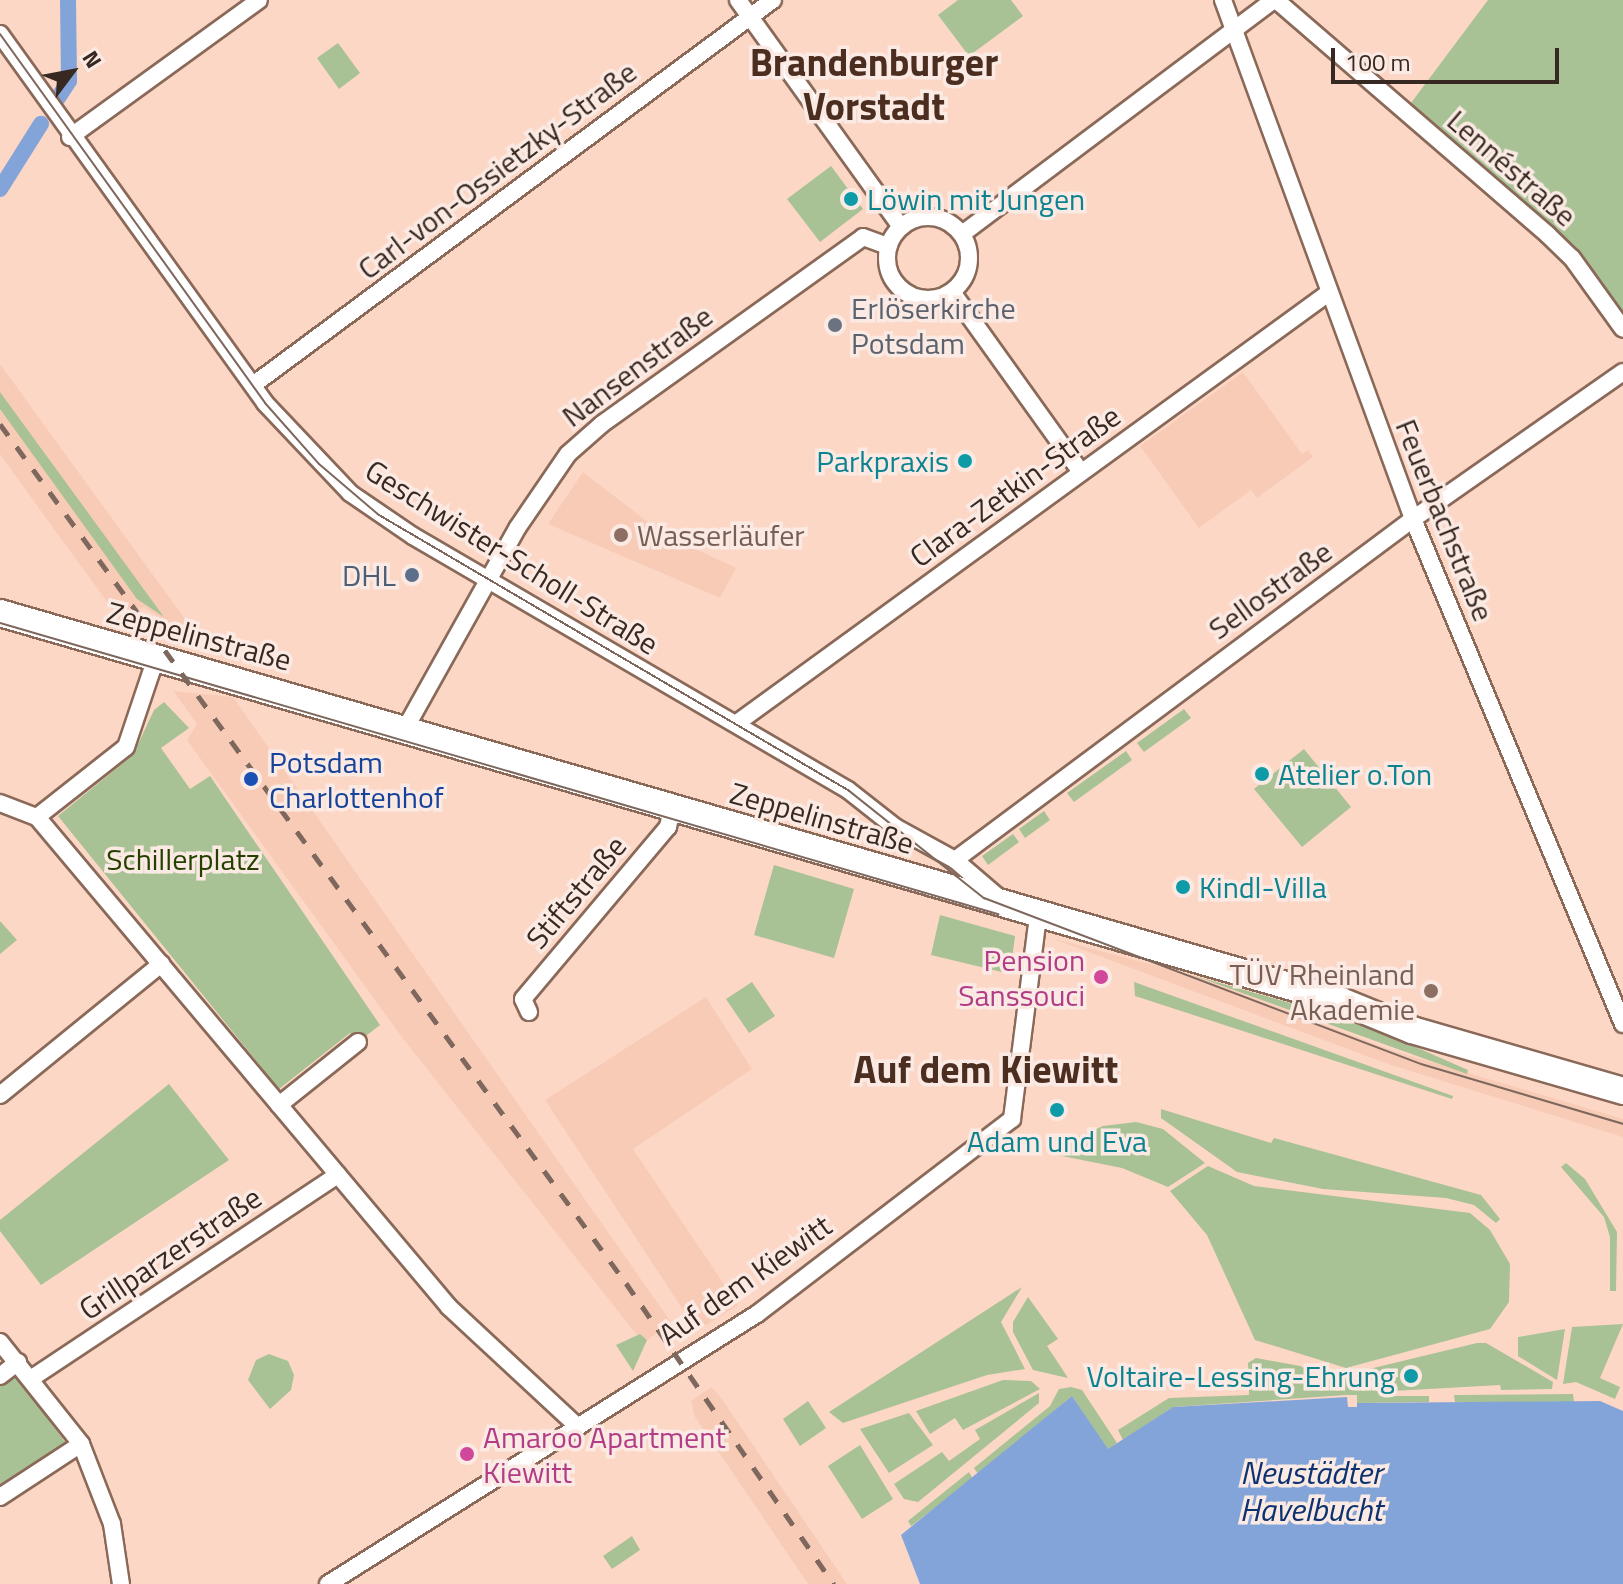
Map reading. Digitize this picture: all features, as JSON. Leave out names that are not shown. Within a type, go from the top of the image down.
[{"type":"main road","name":"Zeppelinstraße","points":[[0,613],[1341,1001],[1412,1030],[1623,1091]]},
{"type":"street","points":[[70,137],[259,0]]},
{"type":"street","points":[[738,0],[901,227]]},
{"type":"street","name":"Carl-von-Ossietzky-Straße","points":[[253,385],[773,0]]},
{"type":"street","name":"Feuerbachstraße","points":[[1223,0],[1327,294],[1413,519],[1623,1024]]},
{"type":"street","points":[[962,234],[1275,0]]},
{"type":"street","name":"Lennéstraße","points":[[1275,0],[1548,235],[1572,258],[1623,329]]},
{"type":"street","name":"Geschwister-Scholl-Straße","points":[[0,34],[56,119],[253,385],[299,443],[350,493],[488,580],[737,723],[955,860],[1008,905]]},
{"type":"street","points":[[940,218],[962,234],[970,259],[961,283],[952,292],[928,300],[903,292],[888,271],[888,246],[901,227],[913,219],[940,218]]},
{"type":"street","name":"Nansenstraße","points":[[405,729],[544,484],[602,424],[863,237],[888,246]]},
{"type":"street","points":[[952,292],[1081,472]]},
{"type":"street","name":"Clara-Zetkin-Straße","points":[[737,723],[1327,294]]},
{"type":"street","name":"Sellostraße","points":[[955,860],[1413,519],[1623,372]]},
{"type":"street","points":[[37,817],[126,747],[156,658]]},
{"type":"street","points":[[0,803],[37,817],[449,1307],[578,1427]]},
{"type":"street","name":"Stiftstraße","points":[[529,1012],[523,999],[668,827],[672,808]]},
{"type":"street","name":"Auf dem Kiewitt","points":[[328,1584],[757,1314],[1012,1119],[1038,915]]},
{"type":"street","points":[[0,1095],[161,964]]},
{"type":"street","points":[[279,1105],[358,1042]]},
{"type":"street","name":"Grillparzerstraße","points":[[32,1378],[338,1175]]},
{"type":"street","points":[[0,1342],[32,1378],[81,1444],[112,1524],[121,1584]]},
{"type":"street","points":[[0,1376],[18,1362]]},
{"type":"street","points":[[0,1497],[81,1444]]},
{"type":"shaded area","points":[[0,364],[203,644],[143,607],[122,622],[56,532],[0,454]]},
{"type":"shaded area","points":[[1243,372],[1302,454],[1308,450],[1313,457],[1257,498],[1251,490],[1199,528],[1140,446]]},
{"type":"shaded area","name":"Wasserläufer","points":[[583,472],[662,533],[736,568],[720,598],[548,524]]},
{"type":"shaded area","points":[[173,691],[233,697],[671,1322],[667,1326],[647,1340],[636,1334],[401,1036],[187,740],[197,724]]},
{"type":"shaded area","points":[[1051,938],[1195,976],[1394,1051],[1623,1119],[1623,1137],[1388,1064]]},
{"type":"shaded area","points":[[706,997],[752,1069],[633,1149],[738,1305],[697,1331],[545,1100]]},
{"type":"shaded area","points":[[711,1387],[847,1584],[808,1584],[695,1417],[691,1401]]},
{"type":"green space","points":[[958,0],[1011,0],[1023,16],[969,56],[938,15]]},
{"type":"green space","points":[[1488,0],[1623,0],[1623,319],[1572,258],[1405,111]]},
{"type":"green space","points":[[338,43],[360,73],[339,89],[317,58]]},
{"type":"green space","points":[[831,166],[863,209],[820,242],[787,199]]},
{"type":"green space","points":[[0,392],[164,617],[137,599],[0,409]]},
{"type":"green space","name":"Schillerplatz","points":[[164,702],[189,728],[161,748],[190,789],[210,776],[380,1025],[358,1042],[350,1033],[279,1089],[58,816],[133,755],[154,710]]},
{"type":"green space","points":[[1184,709],[1191,718],[1144,752],[1137,743]]},
{"type":"green space","points":[[1304,749],[1351,807],[1302,847],[1254,789]]},
{"type":"green space","points":[[1126,751],[1132,760],[1074,802],[1067,793]]},
{"type":"green space","points":[[1044,811],[1050,820],[1025,838],[1019,829]]},
{"type":"green space","points":[[1013,834],[1019,842],[988,865],[982,856]]},
{"type":"green space","points":[[774,865],[854,889],[834,958],[754,935]]},
{"type":"green space","points":[[940,915],[1015,936],[1010,974],[931,955]]},
{"type":"green space","points":[[0,921],[17,940],[0,954]]},
{"type":"green space","points":[[1195,976],[1361,1023],[1468,1070],[1467,1074]]},
{"type":"green space","points":[[752,982],[775,1016],[749,1033],[726,999]]},
{"type":"green space","points":[[1134,982],[1453,1096],[1452,1099],[1135,996]]},
{"type":"green space","points":[[169,1084],[229,1160],[41,1285],[0,1231],[0,1220]]},
{"type":"green space","points":[[1161,1109],[1271,1143],[1274,1138],[1481,1195],[1500,1219],[1496,1223],[1474,1205],[1446,1198],[1323,1189],[1237,1172],[1161,1118]]},
{"type":"green space","points":[[1136,1122],[1163,1129],[1205,1163],[1168,1187],[1122,1168],[1052,1154],[1053,1148],[1103,1126]]},
{"type":"green space","points":[[1566,1163],[1585,1179],[1617,1232],[1616,1291],[1610,1291],[1610,1237],[1604,1217],[1561,1167]]},
{"type":"green space","points":[[1208,1166],[1254,1186],[1470,1213],[1490,1230],[1510,1264],[1509,1302],[1490,1329],[1346,1368],[1255,1340],[1207,1235],[1170,1191]]},
{"type":"green space","points":[[1022,1287],[1001,1322],[1025,1369],[987,1375],[843,1423],[829,1412]]},
{"type":"green space","points":[[1028,1297],[1058,1339],[1047,1346],[1068,1378],[1033,1370],[1013,1332],[1013,1322]]},
{"type":"green space","points":[[1623,1324],[1600,1378],[1620,1387],[1615,1399],[1576,1382],[1563,1384],[1572,1327]]},
{"type":"green space","points":[[1565,1329],[1557,1380],[1518,1356],[1518,1337]]},
{"type":"green space","points":[[640,1334],[647,1340],[633,1371],[616,1345]]},
{"type":"green space","points":[[1486,1343],[1553,1382],[1552,1389],[1501,1390],[1500,1385],[1393,1391],[1362,1376],[1365,1370]]},
{"type":"green space","points":[[269,1354],[288,1361],[294,1375],[291,1390],[270,1409],[248,1380],[256,1360]]},
{"type":"green space","points":[[1256,1358],[1300,1366],[1335,1381],[1351,1377],[1386,1396],[1429,1396],[1429,1402],[1357,1403],[1357,1395],[1346,1395],[1173,1407],[1123,1440],[1118,1430],[1169,1398],[1249,1395],[1248,1363]]},
{"type":"green space","points":[[17,1377],[68,1446],[0,1494],[0,1385]]},
{"type":"green space","points":[[1003,1380],[1031,1381],[1040,1389],[963,1430],[955,1418],[930,1434],[916,1411]]},
{"type":"green space","points":[[1071,1387],[1082,1390],[1117,1443],[1108,1450],[1072,1396],[978,1474],[974,1468],[1050,1406],[1059,1389]]},
{"type":"green space","points":[[1039,1393],[1039,1403],[918,1502],[904,1499],[894,1484],[942,1452],[949,1461],[980,1439],[975,1430]]},
{"type":"green space","points":[[1573,1394],[1574,1402],[1455,1402],[1454,1395]]},
{"type":"green space","points":[[808,1401],[826,1428],[800,1446],[783,1419]]},
{"type":"green space","points":[[909,1413],[933,1445],[889,1473],[860,1429]]},
{"type":"green space","points":[[860,1445],[893,1499],[862,1519],[828,1466]]},
{"type":"green space","points":[[969,1472],[973,1479],[911,1526],[908,1521]]},
{"type":"green space","points":[[632,1536],[640,1550],[612,1569],[603,1556]]},
{"type":"water","name":"Neustädter Havelbucht","points":[[1072,1396],[1108,1449],[1173,1407],[1347,1397],[1348,1407],[1357,1407],[1357,1403],[1600,1401],[1623,1411],[1623,1584],[920,1584],[901,1535]]},
{"type":"waterway","points":[[58,98],[69,81],[68,0]]},
{"type":"waterway","points":[[0,189],[41,124]]},
{"type":"tram line","points":[[0,34],[265,403],[319,464],[379,515],[848,790],[984,898],[1421,1064],[1623,1124]]},
{"type":"tram line","points":[[0,623],[998,914]]},
{"type":"railway","points":[[0,424],[626,1283],[834,1584]]},
{"type":"place","name":"Löwin mit Jungen","points":[[851,199]]},
{"type":"place","name":"Erlöserkirche Potsdam","points":[[835,325]]},
{"type":"place","name":"Parkpraxis","points":[[965,461]]},
{"type":"place","name":"Wasserläufer","points":[[621,535]]},
{"type":"place","name":"DHL","points":[[412,575]]},
{"type":"place","name":"Atelier o.Ton","points":[[1262,774]]},
{"type":"place","name":"Potsdam Charlottenhof","points":[[251,779]]},
{"type":"place","name":"Kindl-Villa","points":[[1183,887]]},
{"type":"place","name":"Pension Sanssouci","points":[[1101,977]]},
{"type":"place","name":"TÜV Rheinland Akademie","points":[[1431,991]]},
{"type":"place","name":"Adam und Eva","points":[[1057,1110]]},
{"type":"place","name":"Voltaire-Lessing-Ehrung","points":[[1411,1376]]},
{"type":"place","name":"Amaroo Apartment Kiewitt","points":[[467,1454]]},
{"type":"district","name":"Brandenburger Vorstadt","points":[[874,85]]},
{"type":"district","name":"Auf dem Kiewitt","points":[[986,1070]]}]
